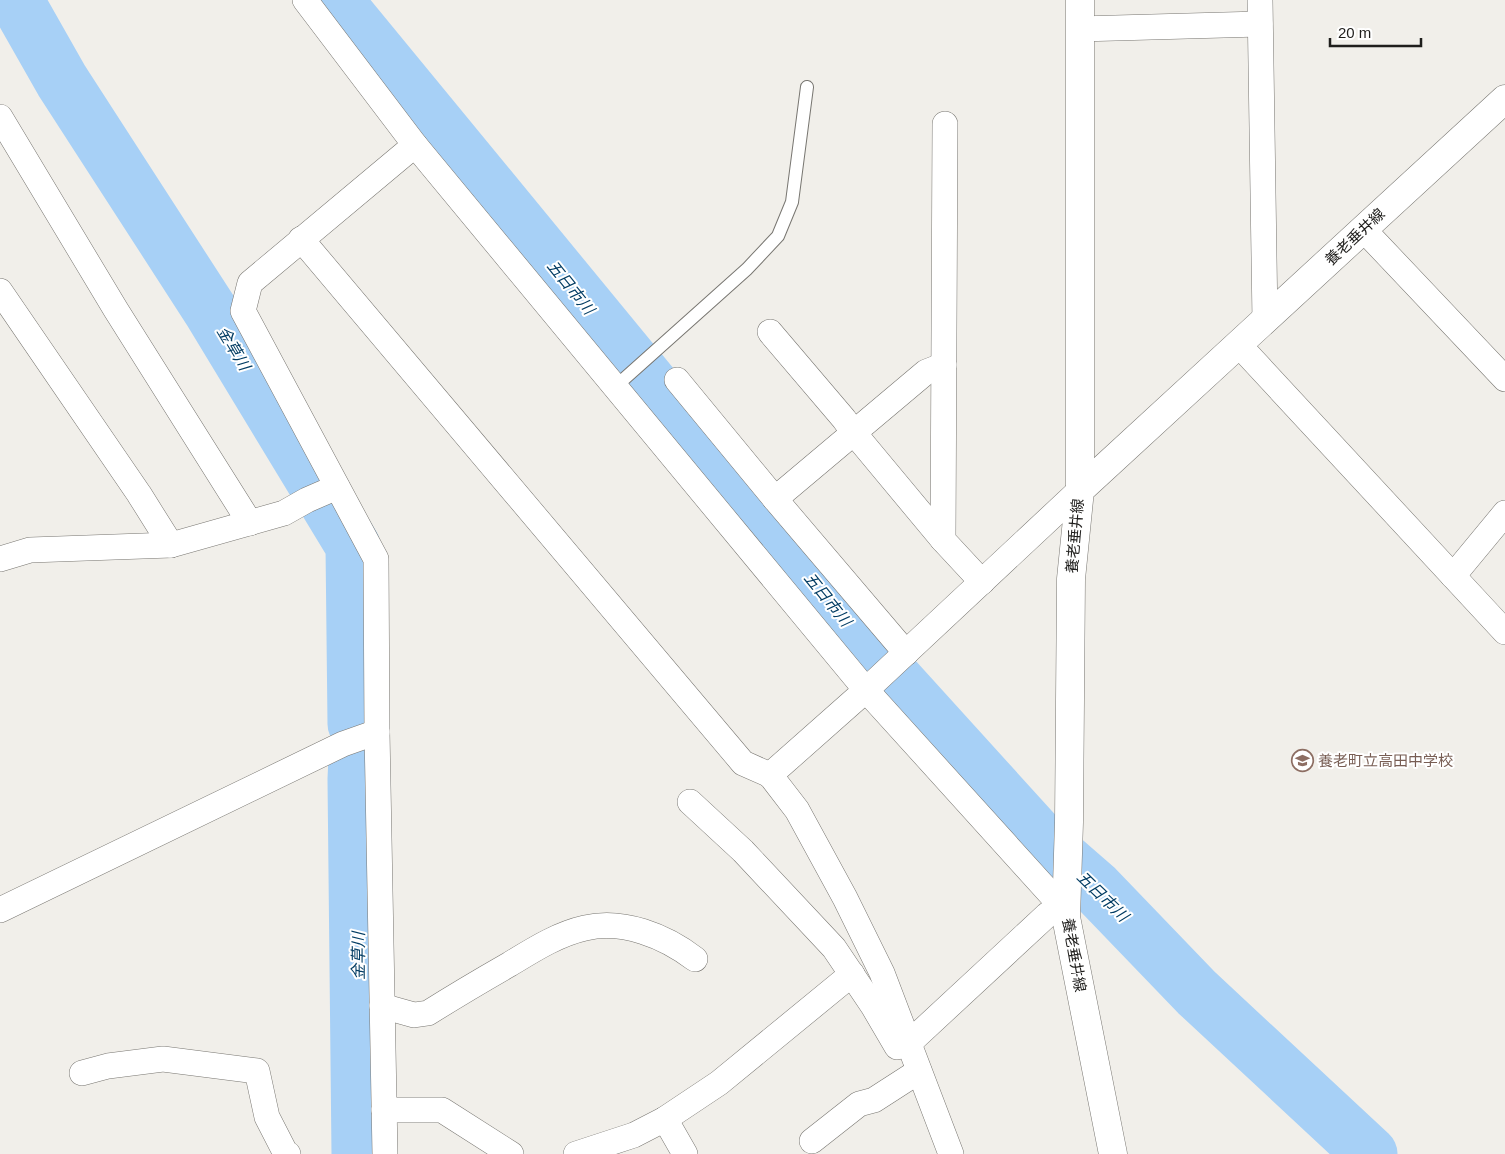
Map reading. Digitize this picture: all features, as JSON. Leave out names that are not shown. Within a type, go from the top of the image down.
[{"type":"main road","points":[[1080,0],[1080,490]]},
{"type":"main road","name":"養老垂井線","points":[[1113,1154],[1063,912],[1068,878],[1071,579],[1080,490],[1505,100]]},
{"type":"street","points":[[306,0],[415,145],[866,690],[1056,900],[1063,912],[1046,915],[908,1044],[897,1047],[873,1006],[834,948],[743,850],[690,802]]},
{"type":"street","points":[[1079,29],[1260,12],[1265,321]]},
{"type":"street","points":[[0,117],[116,310],[250,522]]},
{"type":"street","points":[[944,540],[945,124]]},
{"type":"street","points":[[385,1154],[377,732],[376,559],[324,493],[243,312],[250,283],[415,145]]},
{"type":"street","points":[[1363,229],[1505,379]]},
{"type":"street","points":[[301,239],[743,763],[770,775],[797,810],[845,898],[882,973],[951,1154]]},
{"type":"street","points":[[0,292],[171,545]]},
{"type":"street","points":[[770,332],[944,540],[982,582]]},
{"type":"street","points":[[1238,344],[1505,632]]},
{"type":"street","points":[[775,499],[926,372],[944,365]]},
{"type":"street","points":[[677,380],[906,653]]},
{"type":"street","points":[[770,775],[866,690],[1080,490]]},
{"type":"street","points":[[0,559],[30,550],[171,545],[284,513],[324,493]]},
{"type":"street","points":[[1453,576],[1505,513]]},
{"type":"street","points":[[0,910],[343,744],[377,732]]},
{"type":"street","points":[[382,1006],[414,1015],[428,1013],[555,939],[586,928],[615,926],[636,929],[681,948],[695,959]]},
{"type":"street","points":[[576,1154],[634,1134],[666,1119],[719,1083],[852,974]]},
{"type":"street","points":[[82,1073],[108,1066],[164,1059],[257,1070],[267,1117],[285,1152],[288,1154]]},
{"type":"street","points":[[812,1141],[860,1104],[874,1100],[919,1071]]},
{"type":"street","points":[[384,1110],[442,1110],[511,1154]]},
{"type":"street","points":[[666,1119],[685,1154]]},
{"type":"lane","points":[[615,387],[747,269],[778,236],[792,202],[807,86]]},
{"type":"waterway","name":"金草川","points":[[16,0],[62,81],[210,310],[353,546],[355,724]]},
{"type":"waterway","name":"五日市川","points":[[335,0],[876,658],[1042,841],[1096,888],[1197,993],[1370,1154]]},
{"type":"waterway","name":"金草川","points":[[356,758],[359,1154]]},
{"type":"place","name":"養老町立高田中学校","points":[[1302,761]]}]
